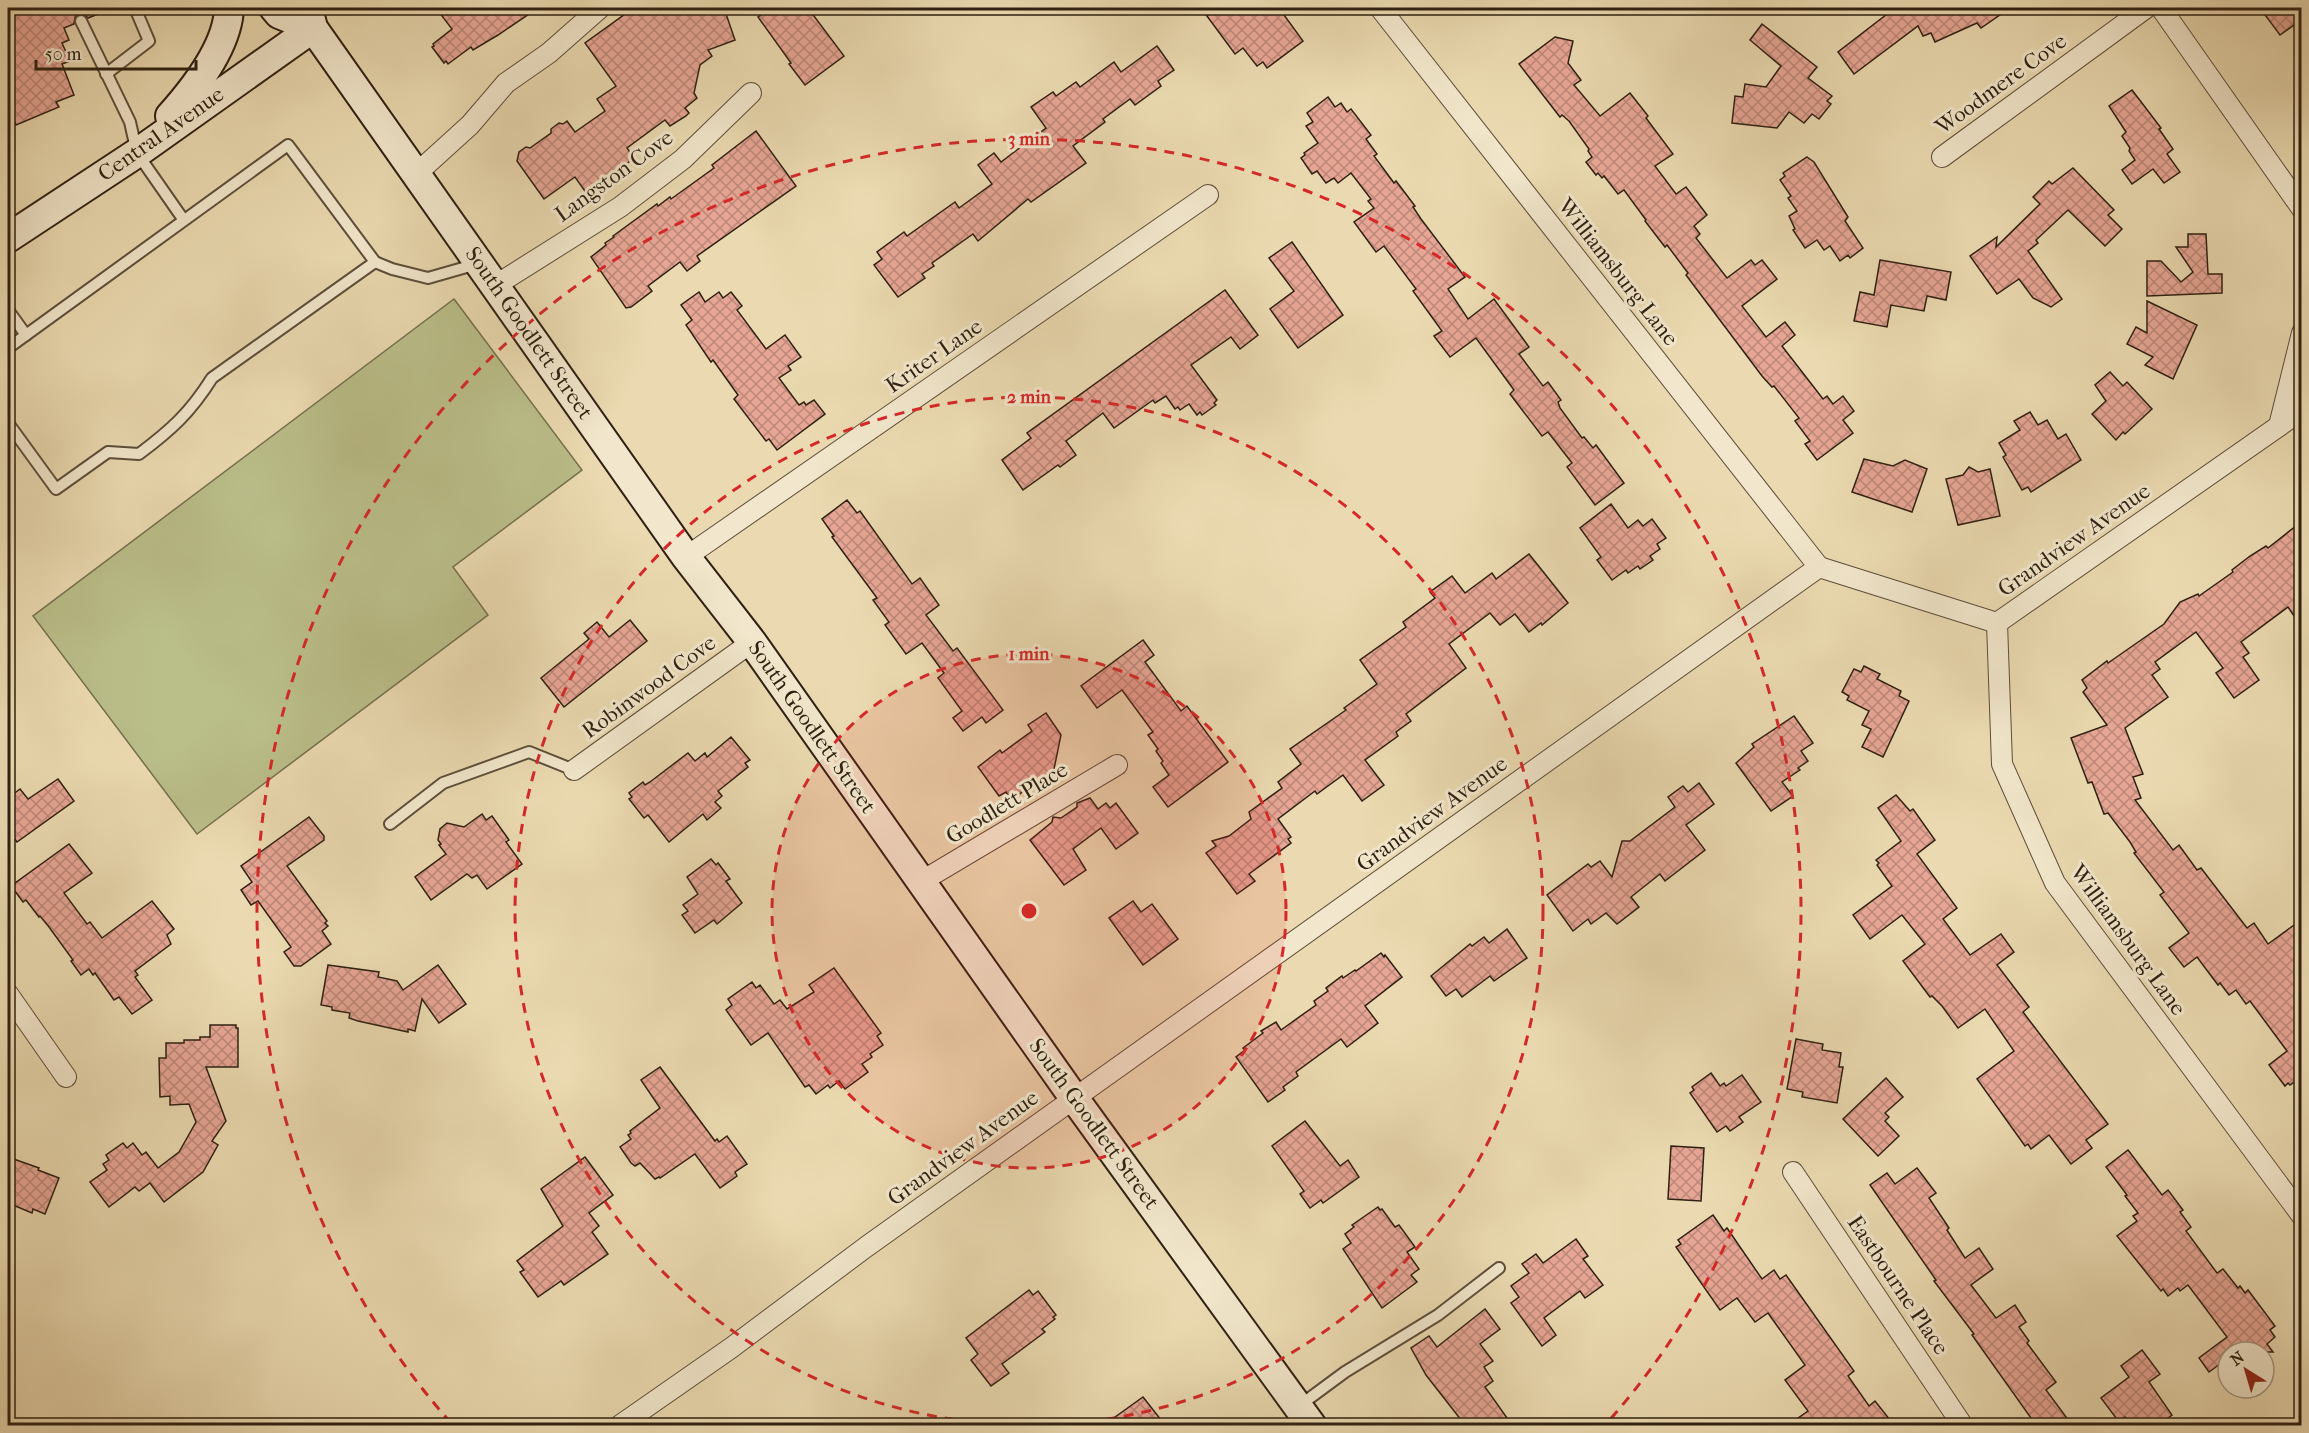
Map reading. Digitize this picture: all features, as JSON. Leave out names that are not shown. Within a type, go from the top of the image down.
[{"type":"main road","points":[[137,153],[193,90],[217,50],[229,17],[229,8]]},
{"type":"main road","points":[[274,8],[279,14],[311,18]]},
{"type":"main road","name":"Central Avenue","points":[[8,238],[137,153],[311,18]]},
{"type":"main road","name":"South Goodlett Street","points":[[311,18],[416,174],[686,556],[752,642],[1074,1098],[1306,1416]]},
{"type":"street","points":[[416,174],[470,125],[506,83],[549,53],[600,8]]},
{"type":"street","name":"Williamsburg Lane","points":[[1380,8],[1819,567]]},
{"type":"street","name":"Woodmere Cove","points":[[1942,157],[2146,8]]},
{"type":"street","points":[[2161,8],[2301,209]]},
{"type":"street","name":"Langston Cove","points":[[488,274],[638,193],[683,159],[751,93]]},
{"type":"street","name":"Kriter Lane","points":[[686,556],[1208,195]]},
{"type":"street","points":[[2279,426],[2301,333]]},
{"type":"street","name":"Grandview Avenue","points":[[619,1425],[731,1348],[825,1277],[1074,1098],[1819,567],[1997,623],[2301,410]]},
{"type":"street","name":"Williamsburg Lane","points":[[1997,623],[2002,764],[2055,884],[2301,1216]]},
{"type":"street","name":"Robinwood Cove","points":[[574,770],[752,642]]},
{"type":"street","name":"Goodlett Place","points":[[922,881],[1117,765]]},
{"type":"street","points":[[8,994],[66,1077]]},
{"type":"street","name":"Eastbourne Place","points":[[1793,1172],[1963,1425]]},
{"type":"lane","points":[[106,74],[149,41],[135,8]]},
{"type":"lane","points":[[81,21],[130,122],[137,153],[183,219]]},
{"type":"lane","points":[[8,348],[288,145],[375,262],[428,278],[488,274]]},
{"type":"lane","points":[[8,423],[56,489],[108,452],[139,454],[172,429],[197,402],[212,378],[375,262]]},
{"type":"lane","points":[[8,310],[26,335]]},
{"type":"lane","points":[[390,824],[443,783],[529,752],[574,770]]},
{"type":"lane","points":[[1306,1416],[1346,1372],[1438,1315],[1499,1268]]},
{"type":"green space","points":[[454,299],[582,470],[453,567],[488,615],[197,834],[33,616]]},
{"type":"building","points":[[8,8],[113,8],[88,18],[78,14],[74,24],[64,28],[69,40],[62,43],[70,61],[62,64],[74,95],[56,102],[59,107],[16,125],[14,120],[8,122]]},
{"type":"building","points":[[436,8],[538,8],[473,50],[471,47],[448,64],[446,61],[444,63],[432,47],[452,29]]},
{"type":"building","points":[[620,8],[724,8],[735,40],[708,50],[712,56],[700,65],[694,93],[697,98],[685,108],[689,113],[686,116],[670,126],[665,120],[627,148],[634,158],[587,194],[575,177],[544,199],[517,161],[519,152],[526,147],[530,148],[551,133],[551,129],[559,123],[563,124],[567,121],[575,132],[605,111],[597,99],[616,86],[585,43],[625,14]]},
{"type":"building","points":[[771,8],[808,8],[844,56],[805,85],[758,17]]},
{"type":"building","points":[[1201,8],[1279,8],[1303,41],[1267,68],[1263,62],[1257,66],[1243,48],[1235,54]]},
{"type":"building","points":[[1895,8],[2010,8],[1981,28],[1977,23],[1935,42],[1931,33],[1923,36],[1918,26],[1854,74],[1838,52]]},
{"type":"building","points":[[2260,8],[2301,8],[2301,20],[2280,35]]},
{"type":"building","points":[[1762,24],[1817,67],[1808,78],[1832,96],[1827,101],[1831,104],[1819,119],[1812,114],[1804,123],[1789,112],[1777,128],[1732,123],[1735,96],[1743,97],[1745,84],[1766,87],[1781,66],[1750,40]]},
{"type":"building","points":[[1555,37],[1573,41],[1568,63],[1581,80],[1574,85],[1600,116],[1630,93],[1648,116],[1646,118],[1673,154],[1655,166],[1676,194],[1686,187],[1707,215],[1694,226],[1700,234],[1696,238],[1727,278],[1751,260],[1755,265],[1762,260],[1777,279],[1742,306],[1766,337],[1785,322],[1795,335],[1782,346],[1823,399],[1827,396],[1833,404],[1843,396],[1854,411],[1843,420],[1853,433],[1817,460],[1805,444],[1810,441],[1795,421],[1799,418],[1774,386],[1772,387],[1762,376],[1686,275],[1688,273],[1667,245],[1665,247],[1624,190],[1618,194],[1604,176],[1602,178],[1598,173],[1596,175],[1586,162],[1592,157],[1589,149],[1569,121],[1562,115],[1560,117],[1519,64]]},
{"type":"building","points":[[1157,46],[1174,70],[1158,81],[1161,86],[1135,105],[1130,99],[1103,119],[1105,122],[1073,146],[1086,163],[1031,202],[1028,199],[978,241],[973,234],[932,263],[934,266],[922,274],[925,278],[898,297],[874,265],[882,259],[877,252],[904,232],[907,236],[955,202],[959,208],[992,184],[978,165],[994,153],[1001,162],[1046,128],[1031,107],[1053,92],[1056,96],[1076,82],[1080,87],[1114,62],[1121,72]]},
{"type":"building","points":[[2132,90],[2161,128],[2159,129],[2173,149],[2167,154],[2180,172],[2164,183],[2153,169],[2132,184],[2122,170],[2135,160],[2122,136],[2126,132],[2109,106]]},
{"type":"building","points":[[1328,97],[1335,107],[1341,103],[1347,112],[1351,109],[1371,135],[1366,139],[1377,154],[1374,156],[1415,206],[1413,207],[1421,219],[1465,277],[1448,289],[1468,319],[1494,299],[1529,347],[1519,354],[1543,386],[1548,382],[1561,400],[1558,402],[1560,408],[1582,438],[1584,437],[1593,448],[1596,445],[1624,483],[1595,505],[1567,467],[1572,463],[1548,432],[1542,436],[1510,394],[1514,390],[1476,338],[1450,357],[1434,336],[1442,331],[1413,291],[1416,289],[1384,246],[1376,252],[1354,222],[1374,208],[1368,201],[1371,199],[1351,173],[1338,183],[1334,178],[1326,183],[1317,171],[1312,174],[1301,158],[1318,143],[1306,126],[1313,122],[1307,113]]},
{"type":"building","points":[[756,131],[796,186],[697,256],[700,261],[687,271],[680,262],[648,286],[652,291],[631,307],[626,308],[591,257],[613,236],[657,204],[658,206],[670,197],[671,199],[714,168],[712,165]]},
{"type":"building","points":[[1807,157],[1814,162],[1848,217],[1845,221],[1863,248],[1850,258],[1848,255],[1840,261],[1830,246],[1824,250],[1817,240],[1805,248],[1793,230],[1795,229],[1789,216],[1797,211],[1788,198],[1791,196],[1780,180],[1785,176],[1783,173]]},
{"type":"building","points":[[2073,168],[2114,210],[2108,215],[2122,229],[2105,246],[2068,210],[2036,240],[2038,243],[2028,251],[2062,299],[2051,307],[2033,298],[2019,279],[1997,294],[1970,256],[1997,237],[1996,247],[2040,204],[2033,197],[2049,181],[2052,184]]},
{"type":"building","points":[[2188,234],[2206,234],[2208,274],[2222,274],[2222,293],[2147,296],[2147,261],[2161,261],[2181,282],[2193,272],[2176,247],[2188,247]]},
{"type":"building","points":[[1292,242],[1343,315],[1298,348],[1270,309],[1294,291],[1269,258]]},
{"type":"building","points":[[1880,260],[1951,272],[1946,300],[1927,296],[1924,311],[1891,305],[1887,327],[1854,321],[1860,292],[1874,295]]},
{"type":"building","points":[[1225,290],[1258,335],[1240,349],[1231,337],[1191,365],[1217,400],[1214,403],[1216,405],[1202,415],[1200,412],[1197,415],[1189,404],[1180,410],[1178,407],[1175,409],[1166,396],[1155,403],[1153,400],[1114,428],[1103,413],[1066,441],[1076,455],[1023,490],[1002,460],[1031,438],[1027,433]]},
{"type":"building","points":[[699,292],[705,302],[719,292],[723,298],[731,292],[742,306],[737,310],[766,349],[785,335],[801,357],[788,366],[791,370],[779,378],[799,405],[804,402],[806,405],[814,400],[825,414],[777,450],[769,439],[766,441],[734,399],[738,395],[713,360],[711,362],[686,325],[692,320],[681,305]]},
{"type":"building","points":[[2147,301],[2197,325],[2173,379],[2145,365],[2153,357],[2127,344],[2136,327],[2147,333]]},
{"type":"building","points":[[2110,372],[2123,386],[2127,382],[2152,409],[2116,440],[2092,414],[2106,401],[2095,385]]},
{"type":"building","points":[[2030,412],[2038,425],[2047,420],[2058,439],[2066,434],[2081,460],[2031,492],[2028,487],[2022,490],[2003,457],[2006,455],[1999,443],[2020,430],[2014,421]]},
{"type":"building","points":[[1864,459],[1893,466],[1905,460],[1927,469],[1912,512],[1852,492]]},
{"type":"building","points":[[1969,467],[1978,472],[1990,469],[2000,516],[1958,525],[1946,479],[1963,475]]},
{"type":"building","points":[[847,500],[857,513],[860,511],[912,584],[920,578],[939,605],[926,615],[953,651],[957,648],[1003,710],[986,723],[982,717],[963,731],[953,718],[962,711],[938,678],[944,673],[922,643],[906,654],[885,625],[889,622],[873,600],[877,598],[832,537],[834,536],[822,519]]},
{"type":"building","points":[[1611,504],[1628,528],[1638,520],[1643,526],[1652,519],[1666,538],[1657,544],[1660,549],[1650,556],[1653,560],[1640,569],[1638,566],[1628,573],[1626,570],[1612,580],[1597,560],[1601,557],[1580,528]]},
{"type":"building","points":[[2301,522],[2301,626],[2288,607],[2241,642],[2249,653],[2243,657],[2259,680],[2234,698],[2216,673],[2223,668],[2196,632],[2155,662],[2160,669],[2152,675],[2168,697],[2125,728],[2143,774],[2133,777],[2141,798],[2135,800],[2173,850],[2179,845],[2197,870],[2201,868],[2247,928],[2254,923],[2268,944],[2301,920],[2301,1077],[2285,1086],[2269,1065],[2287,1051],[2250,1001],[2246,1004],[2236,990],[2229,995],[2220,983],[2218,985],[2197,957],[2184,967],[2169,948],[2189,933],[2160,895],[2164,892],[2134,853],[2136,852],[2130,842],[2108,813],[2104,814],[2092,782],[2088,783],[2071,738],[2107,725],[2083,692],[2087,688],[2082,680],[2164,624],[2180,602],[2198,594],[2199,596],[2233,572],[2232,570],[2250,556],[2266,546],[2268,548]]},
{"type":"building","points":[[1529,554],[1568,603],[1542,625],[1541,623],[1529,632],[1515,614],[1500,625],[1490,613],[1449,644],[1466,668],[1406,714],[1411,721],[1396,732],[1398,736],[1365,760],[1384,785],[1362,801],[1343,775],[1317,794],[1315,791],[1278,819],[1291,837],[1288,839],[1291,843],[1249,874],[1255,881],[1237,894],[1206,853],[1216,846],[1212,841],[1229,836],[1251,819],[1249,812],[1282,788],[1278,782],[1301,764],[1290,749],[1346,710],[1344,708],[1377,684],[1360,660],[1406,627],[1403,622],[1435,598],[1430,592],[1452,576],[1465,593],[1492,573],[1496,579]]},
{"type":"building","points":[[630,620],[647,641],[564,707],[541,678],[589,639],[584,633],[597,622],[609,637]]},
{"type":"building","points":[[1143,640],[1154,655],[1145,662],[1181,711],[1187,706],[1228,762],[1168,807],[1153,787],[1169,775],[1161,763],[1163,761],[1156,751],[1158,749],[1148,735],[1153,732],[1122,690],[1097,708],[1081,686]]},
{"type":"building","points":[[1864,666],[1880,674],[1877,679],[1901,691],[1899,696],[1909,701],[1883,757],[1862,747],[1871,729],[1862,725],[1869,711],[1847,700],[1849,696],[1842,692],[1854,669],[1861,672]]},
{"type":"building","points":[[1046,713],[1061,735],[1053,774],[1026,793],[1024,791],[1011,800],[1006,792],[999,796],[978,767],[1000,750],[1002,753],[1032,731],[1028,725]]},
{"type":"building","points":[[1794,716],[1813,743],[1801,751],[1808,761],[1798,768],[1800,770],[1782,782],[1793,796],[1771,811],[1736,763],[1754,747],[1752,744]]},
{"type":"building","points":[[731,737],[750,760],[745,763],[748,767],[718,791],[722,796],[715,802],[721,808],[707,820],[703,814],[669,842],[648,815],[644,818],[629,799],[632,797],[629,793],[643,782],[645,785],[650,782],[688,753],[695,761],[705,753],[707,757]]},
{"type":"building","points":[[58,779],[74,801],[17,842],[8,830],[8,798],[20,789],[28,799]]},
{"type":"building","points":[[1699,783],[1714,804],[1686,825],[1705,850],[1665,881],[1660,874],[1631,897],[1639,907],[1617,924],[1606,913],[1591,924],[1588,919],[1573,931],[1547,895],[1588,864],[1591,867],[1600,861],[1612,877],[1622,841],[1630,841],[1675,807],[1668,797],[1683,786],[1688,792]]},
{"type":"building","points":[[1896,795],[1910,811],[1913,809],[1935,840],[1917,854],[1957,908],[1943,919],[1970,955],[2001,934],[2014,952],[1997,965],[2029,1007],[2023,1012],[2108,1124],[2086,1140],[2092,1148],[2071,1164],[2049,1135],[2031,1149],[2028,1144],[2025,1146],[1977,1079],[2014,1051],[1985,1009],[1958,1028],[1942,1006],[1932,996],[1930,997],[1903,961],[1925,944],[1902,915],[1870,939],[1853,915],[1892,886],[1876,860],[1901,841],[1878,808]]},
{"type":"building","points":[[1090,798],[1098,809],[1106,803],[1110,808],[1116,803],[1138,833],[1116,849],[1101,828],[1073,849],[1086,870],[1064,885],[1030,840],[1052,822],[1053,817],[1061,818],[1077,807],[1077,803]]},
{"type":"building","points":[[482,814],[486,820],[492,816],[509,840],[506,842],[522,864],[487,889],[477,875],[472,878],[467,874],[431,900],[415,877],[446,854],[439,845],[441,844],[438,840],[440,829],[447,823],[464,827]]},
{"type":"building","points":[[309,817],[324,836],[324,840],[287,866],[327,921],[325,923],[328,926],[322,931],[331,944],[301,966],[294,966],[284,952],[291,947],[258,901],[251,905],[241,890],[252,882],[241,866]]},
{"type":"building","points":[[69,844],[92,873],[64,893],[87,924],[90,922],[102,938],[152,901],[174,929],[167,935],[171,944],[135,971],[138,975],[135,977],[152,1000],[132,1014],[119,997],[114,1000],[95,973],[93,975],[89,969],[81,975],[49,927],[26,900],[23,902],[11,886]]},
{"type":"building","points":[[711,859],[716,865],[718,863],[730,879],[726,881],[742,903],[717,924],[714,920],[695,933],[682,915],[688,911],[683,905],[698,894],[687,877]]},
{"type":"building","points":[[1133,901],[1141,912],[1152,904],[1178,939],[1143,965],[1109,918]]},
{"type":"building","points":[[1507,929],[1527,958],[1494,981],[1490,976],[1462,997],[1456,989],[1446,996],[1431,976],[1470,944],[1472,946],[1484,937],[1489,943]]},
{"type":"building","points":[[1381,953],[1402,977],[1365,1006],[1378,1023],[1347,1047],[1341,1039],[1296,1072],[1298,1076],[1283,1087],[1285,1090],[1268,1102],[1236,1057],[1245,1050],[1243,1048],[1263,1033],[1261,1031],[1276,1022],[1281,1030],[1316,1005],[1314,1001],[1328,991],[1326,988]]},
{"type":"building","points":[[328,965],[379,972],[378,977],[397,981],[403,990],[438,965],[466,1004],[439,1023],[422,999],[415,1031],[408,1029],[408,1032],[358,1021],[349,1018],[350,1013],[332,1010],[332,1007],[321,1005]]},
{"type":"building","points":[[834,968],[881,1033],[877,1036],[883,1045],[870,1054],[872,1057],[862,1064],[868,1072],[845,1089],[839,1081],[830,1088],[828,1085],[816,1094],[809,1085],[805,1087],[768,1033],[751,1045],[726,1010],[732,1005],[728,999],[752,982],[756,988],[760,985],[774,1004],[780,1000],[787,1009],[814,992],[809,985]]},
{"type":"building","points":[[210,1025],[236,1025],[238,1028],[238,1067],[206,1067],[226,1121],[212,1141],[218,1145],[203,1172],[164,1202],[150,1183],[139,1191],[135,1187],[109,1207],[90,1182],[107,1170],[103,1164],[109,1160],[106,1155],[123,1143],[127,1148],[133,1143],[142,1155],[146,1152],[158,1168],[179,1152],[196,1122],[189,1104],[170,1105],[170,1096],[160,1097],[159,1058],[166,1058],[166,1043],[184,1043],[184,1040],[200,1040],[200,1037],[210,1037]]},
{"type":"building","points":[[1796,1039],[1823,1044],[1822,1050],[1841,1053],[1839,1067],[1843,1067],[1837,1103],[1802,1097],[1803,1092],[1787,1089]]},
{"type":"building","points":[[660,1067],[715,1141],[717,1139],[719,1142],[727,1136],[747,1164],[735,1172],[737,1176],[720,1188],[695,1154],[660,1178],[655,1179],[640,1163],[635,1166],[631,1163],[620,1147],[631,1139],[628,1135],[630,1131],[660,1108],[641,1080]]},
{"type":"building","points":[[1711,1073],[1720,1086],[1724,1083],[1726,1086],[1742,1075],[1761,1102],[1739,1117],[1743,1122],[1730,1131],[1726,1126],[1717,1132],[1690,1093],[1694,1090],[1692,1087]]},
{"type":"building","points":[[1886,1078],[1903,1097],[1885,1113],[1889,1117],[1885,1121],[1899,1136],[1878,1156],[1843,1119]]},
{"type":"building","points":[[1305,1121],[1340,1166],[1348,1160],[1359,1177],[1323,1203],[1321,1200],[1310,1208],[1300,1194],[1304,1191],[1272,1146]]},
{"type":"building","points":[[1671,1146],[1704,1148],[1701,1201],[1668,1199]]},
{"type":"building","points":[[2128,1150],[2162,1195],[2168,1190],[2183,1210],[2180,1212],[2191,1227],[2186,1231],[2217,1273],[2223,1269],[2238,1288],[2240,1286],[2245,1293],[2248,1290],[2275,1326],[2270,1330],[2275,1337],[2272,1340],[2223,1340],[2227,1337],[2188,1285],[2180,1291],[2178,1288],[2168,1296],[2163,1289],[2161,1291],[2117,1236],[2137,1221],[2133,1216],[2138,1213],[2106,1167]]},
{"type":"building","points":[[8,1157],[59,1178],[45,1214],[33,1209],[32,1213],[8,1203]]},
{"type":"building","points":[[585,1157],[613,1195],[589,1213],[599,1226],[592,1232],[608,1254],[564,1285],[561,1281],[538,1297],[520,1272],[524,1270],[517,1261],[563,1226],[541,1189]]},
{"type":"building","points":[[1917,1168],[1936,1193],[1929,1198],[1965,1258],[1979,1248],[1993,1269],[1971,1285],[1996,1318],[2015,1305],[2026,1322],[2019,1327],[2029,1341],[2027,1343],[2056,1382],[2046,1390],[2072,1425],[2036,1425],[1972,1335],[1974,1334],[1934,1281],[1936,1280],[1870,1185],[1887,1173],[1895,1184]]},
{"type":"building","points":[[1378,1207],[1395,1227],[1399,1225],[1415,1247],[1407,1252],[1419,1269],[1411,1275],[1417,1282],[1382,1308],[1343,1249],[1351,1243],[1345,1234],[1354,1227],[1352,1225]]},
{"type":"building","points":[[1713,1215],[1724,1231],[1727,1228],[1762,1279],[1774,1270],[1780,1279],[1786,1275],[1854,1371],[1848,1376],[1869,1406],[1875,1401],[1894,1425],[1788,1425],[1808,1411],[1785,1380],[1805,1365],[1768,1313],[1755,1322],[1737,1298],[1720,1310],[1676,1247],[1681,1244],[1678,1240]]},
{"type":"building","points":[[1576,1239],[1588,1256],[1583,1259],[1603,1285],[1585,1298],[1580,1291],[1544,1318],[1556,1335],[1542,1346],[1511,1303],[1519,1297],[1511,1286],[1529,1273],[1522,1264],[1536,1254],[1543,1263]]},
{"type":"building","points":[[1029,1290],[1033,1295],[1038,1291],[1056,1315],[1053,1317],[1055,1319],[1042,1329],[1045,1332],[1002,1364],[1009,1373],[991,1386],[971,1360],[978,1354],[966,1338]]},
{"type":"building","points":[[1485,1309],[1500,1329],[1480,1344],[1493,1361],[1484,1367],[1493,1381],[1485,1387],[1512,1425],[1465,1425],[1426,1375],[1411,1348],[1429,1336],[1437,1347]]},
{"type":"building","points":[[2216,1345],[2216,1367],[2209,1372],[2199,1358]]},
{"type":"building","points":[[2142,1350],[2160,1374],[2149,1382],[2172,1415],[2159,1425],[2131,1425],[2125,1417],[2119,1422],[2101,1398],[2129,1377],[2121,1366]]},
{"type":"building","points":[[1143,1397],[1165,1425],[1104,1425]]}]
